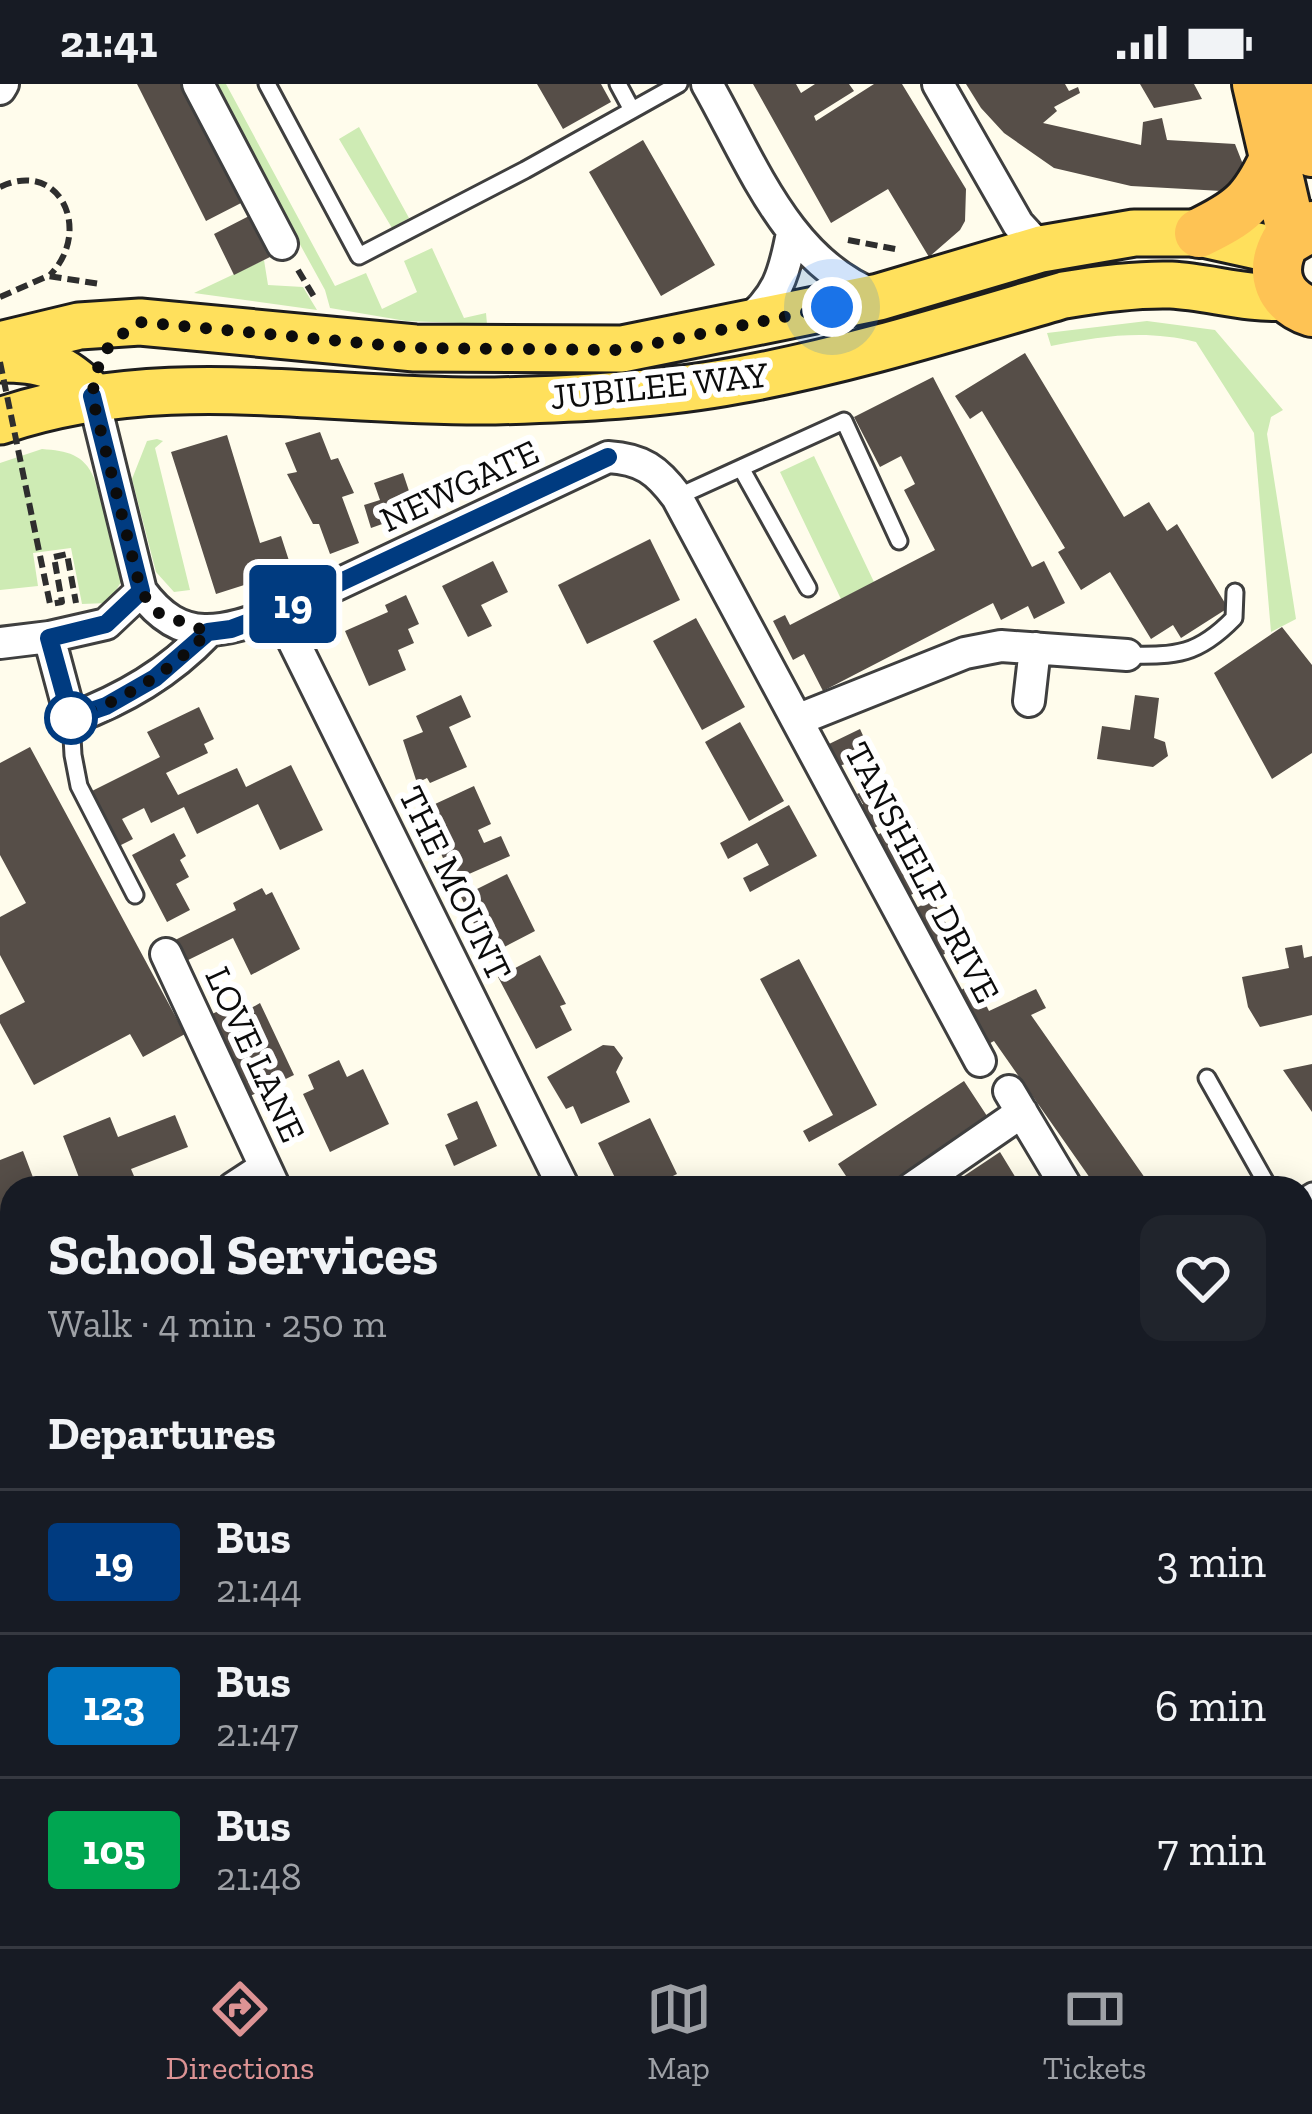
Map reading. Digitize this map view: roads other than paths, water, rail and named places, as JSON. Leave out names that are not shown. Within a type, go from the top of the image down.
[{"type":"highway","points":[[1257,84],[1292,156]]},
{"type":"highway","points":[[1295,84],[1296,264]]},
{"type":"highway","points":[[1199,233],[1238,215],[1292,156]]},
{"type":"main road","name":"JUBILEE WAY","points":[[0,345],[79,326],[140,322],[483,351],[622,350],[879,297],[1041,249],[1134,233],[1199,233],[1296,264],[1262,299],[1172,285],[1097,289],[807,367],[734,381],[625,394],[472,400],[149,389],[92,396],[0,421]]},
{"type":"main road","points":[[92,396],[97,364],[110,341],[140,322]]},
{"type":"main road","points":[[0,361],[38,359],[65,371],[92,396]]},
{"type":"street","points":[[198,84],[282,244]]},
{"type":"street","points":[[707,84],[792,233],[817,262],[849,286],[879,297]]},
{"type":"street","points":[[938,84],[1018,224],[1041,249]]},
{"type":"street","points":[[740,327],[763,309],[784,276],[792,233]]},
{"type":"street","points":[[92,396],[141,591],[156,612],[208,632]]},
{"type":"street","name":"TANSHELF DRIVE","points":[[608,457],[644,464],[661,475],[677,496],[980,1061]]},
{"type":"street","name":"NEWGATE","points":[[71,718],[106,706],[155,678],[208,632],[231,629],[279,611],[608,457]]},
{"type":"street","points":[[0,643],[49,638],[106,624],[141,591]]},
{"type":"street","name":"THE MOUNT","points":[[279,611],[558,1176]]},
{"type":"street","points":[[49,638],[71,718]]},
{"type":"street","name":"TANSHELF DRIVE","points":[[797,720],[964,653],[1001,646],[1127,656]]},
{"type":"street","points":[[1029,701],[1035,648]]},
{"type":"street","name":"LOVE LANE","points":[[166,954],[269,1176]]},
{"type":"street","points":[[927,1176],[1016,1102],[1060,1176]]},
{"type":"lane","points":[[267,84],[359,256],[679,84]]},
{"type":"lane","points":[[618,84],[632,110]]},
{"type":"lane","points":[[677,496],[844,421],[899,542]]},
{"type":"lane","points":[[741,468],[808,588]]},
{"type":"lane","points":[[1127,656],[1171,656],[1216,637],[1234,617],[1235,592]]},
{"type":"lane","points":[[71,718],[79,786],[135,895]]},
{"type":"lane","points":[[1207,1078],[1261,1176]]}]
